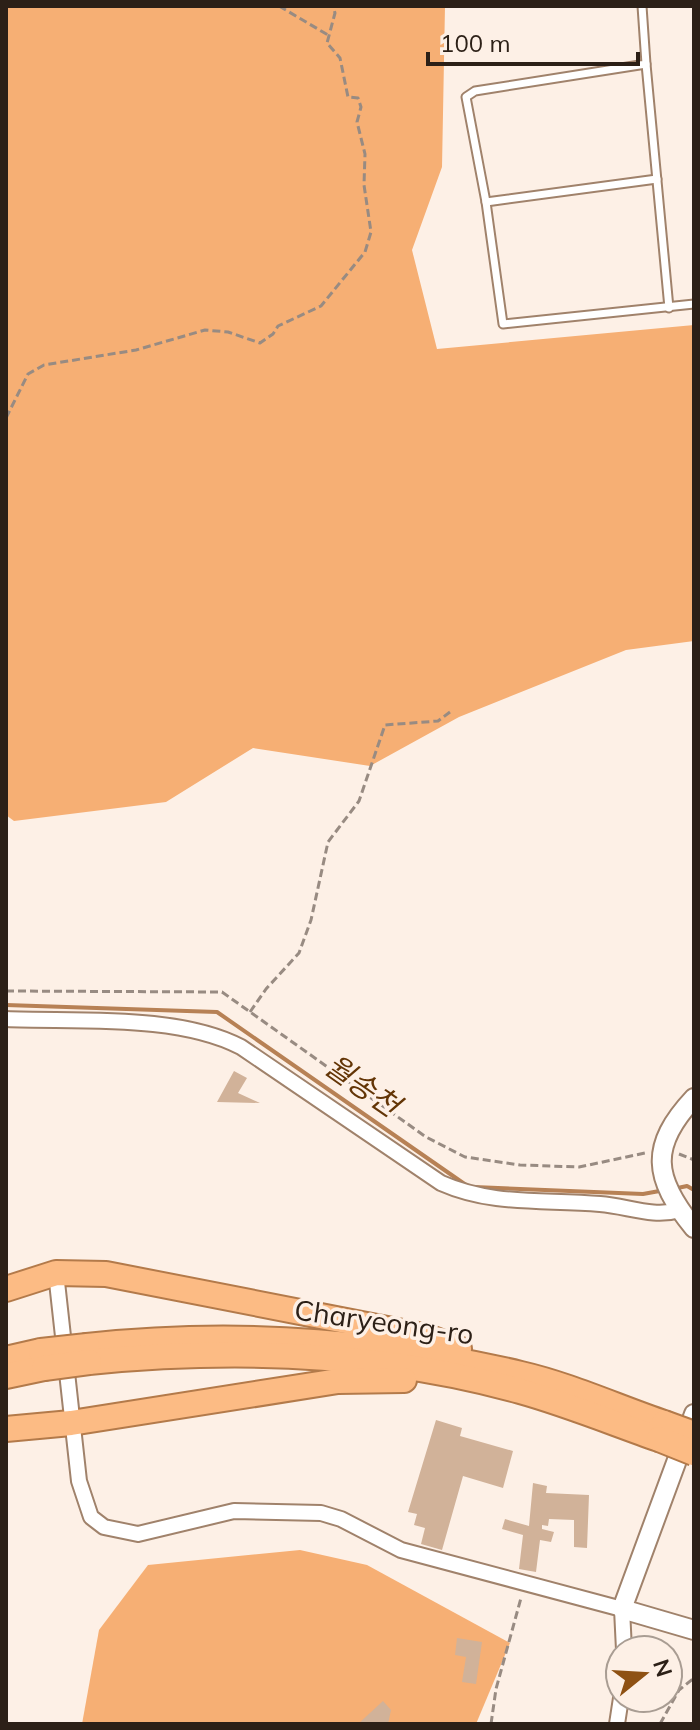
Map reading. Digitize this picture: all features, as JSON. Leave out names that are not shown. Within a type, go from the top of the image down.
[{"type":"highway","points":[[6,1289],[56,1273],[106,1274],[428,1337],[522,1383]]},
{"type":"highway","name":"Charyeong-ro","points":[[43,1360],[88,1354],[274,1355],[399,1366],[522,1383],[662,1431]]},
{"type":"highway","points":[[6,1359],[43,1360]]},
{"type":"highway","points":[[6,1376],[43,1360]]},
{"type":"highway","points":[[6,1429],[71,1423],[338,1381],[393,1379],[522,1383]]},
{"type":"highway","points":[[662,1431],[694,1434]]},
{"type":"highway","points":[[662,1431],[694,1453]]},
{"type":"street","points":[[6,1019],[179,1027],[214,1033],[241,1047],[441,1183],[468,1195],[504,1202],[602,1204],[665,1214],[676,1205]]},
{"type":"street","points":[[694,1098],[670,1123],[663,1151],[665,1185],[694,1228]]},
{"type":"street","points":[[6,1276],[56,1273],[71,1423],[84,1501],[91,1517],[119,1532],[138,1534],[234,1511],[321,1513],[341,1519],[401,1550],[694,1630]]},
{"type":"street","points":[[623,1634],[622,1609],[694,1414]]},
{"type":"lane","points":[[642,6],[669,308]]},
{"type":"lane","points":[[646,64],[475,91],[466,97],[486,202],[503,324],[694,304]]},
{"type":"lane","points":[[486,202],[657,179]]},
{"type":"path","points":[[279,6],[328,35]]},
{"type":"path","points":[[6,418],[28,374],[44,365],[136,350],[205,330],[228,332],[260,343],[278,326],[321,306],[348,277],[365,252],[371,232],[364,185],[367,168],[357,122],[361,107],[358,98],[348,97],[340,58],[327,43],[335,13],[333,6]]},
{"type":"path","points":[[250,1012],[299,953],[311,920],[328,842],[359,801],[385,725],[438,721],[450,712]]},
{"type":"path","points":[[6,991],[222,992],[426,1137],[465,1157],[520,1165],[579,1167],[615,1163],[663,1151],[694,1160]]},
{"type":"path","points":[[491,1724],[496,1689],[525,1582]]},
{"type":"path","points":[[660,1724],[679,1690],[694,1678]]},
{"type":"shaded area","points":[[6,6],[445,6],[442,167],[412,250],[437,349],[694,325],[694,641],[626,650],[459,717],[370,766],[253,748],[166,802],[14,821],[6,815]]},
{"type":"shaded area","points":[[300,1550],[367,1565],[510,1643],[476,1724],[82,1724],[99,1630],[148,1565]]},
{"type":"building","points":[[234,1071],[247,1078],[238,1093],[260,1103],[217,1102]]},
{"type":"building","points":[[436,1420],[462,1428],[460,1436],[513,1451],[503,1488],[463,1476],[442,1550],[421,1544],[425,1528],[414,1525],[417,1514],[408,1512]]},
{"type":"building","points":[[533,1483],[547,1486],[546,1493],[589,1495],[587,1548],[574,1547],[574,1520],[549,1519],[548,1526],[542,1525],[542,1529],[554,1532],[551,1542],[540,1540],[536,1572],[519,1569],[523,1535],[502,1529],[505,1519],[529,1526]]},
{"type":"building","points":[[457,1638],[482,1642],[476,1684],[462,1682],[466,1657],[455,1655]]},
{"type":"building","points":[[383,1701],[391,1710],[388,1724],[358,1724]]},
{"type":"waterway","name":"월송천","points":[[6,1005],[217,1012],[466,1185]]},
{"type":"waterway","name":"월송천","points":[[673,1189],[687,1186],[694,1190]]},
{"type":"waterway","name":"월송천","points":[[474,1187],[643,1194],[665,1190]]}]
